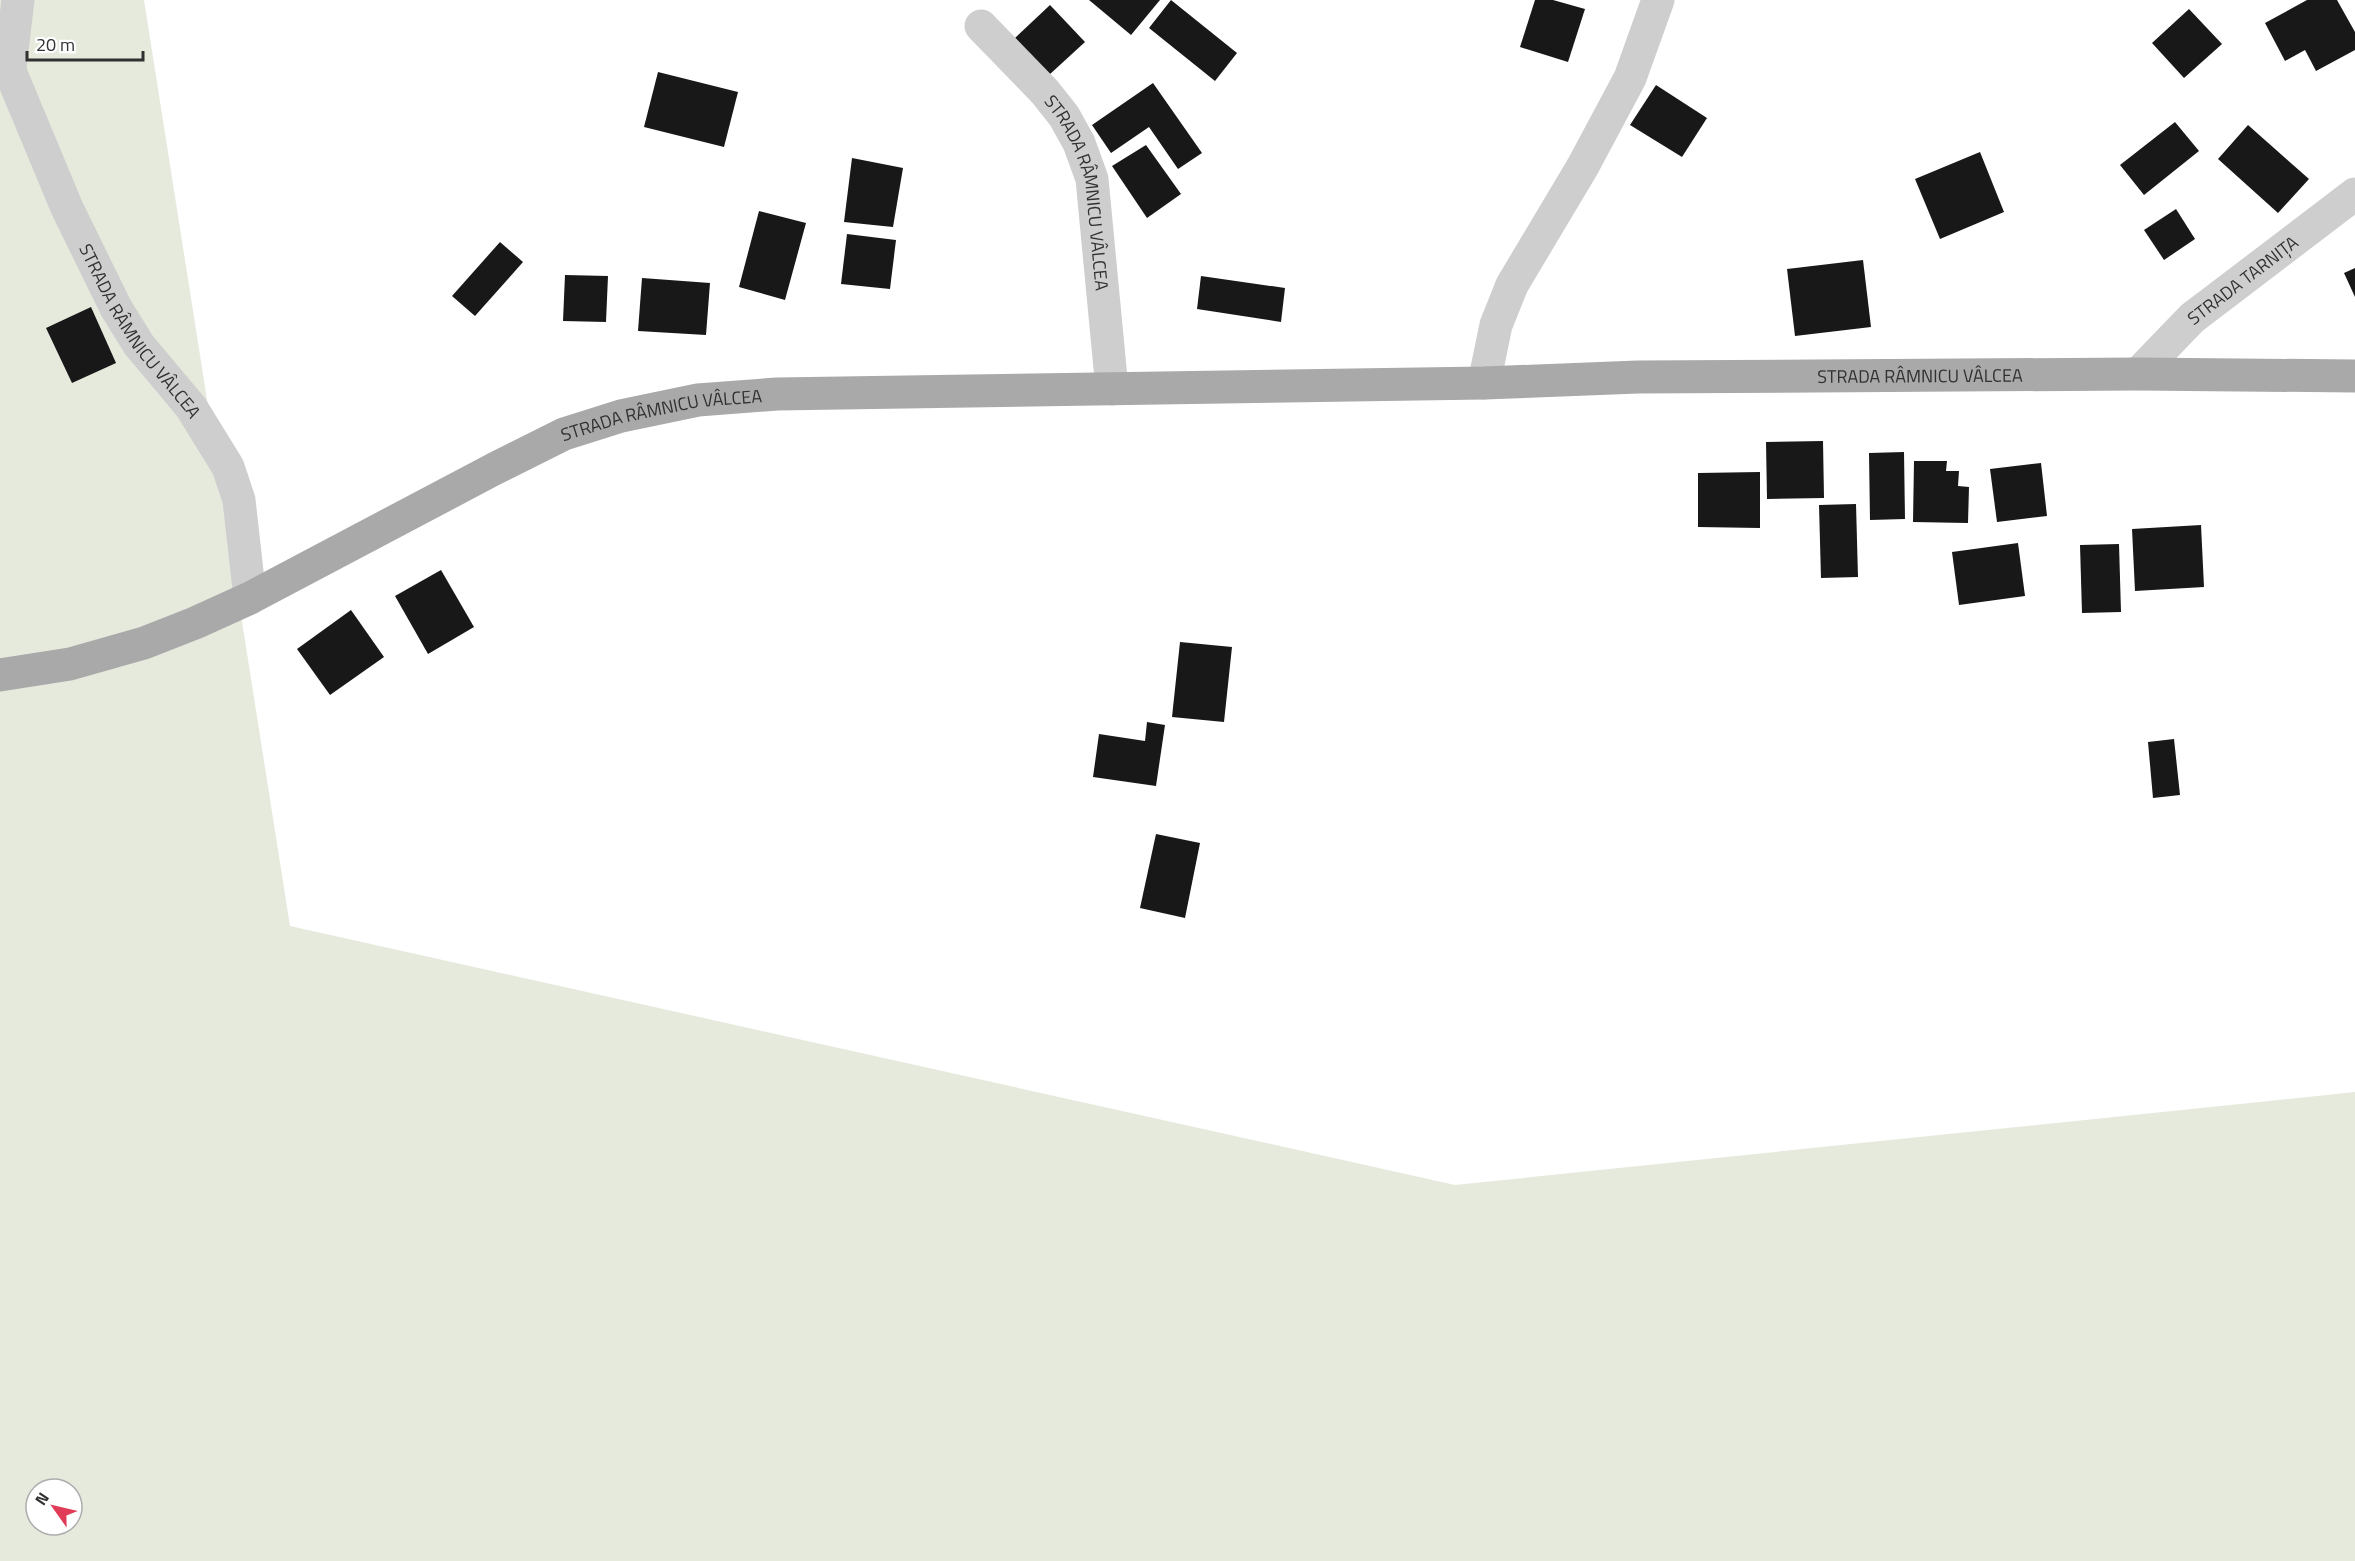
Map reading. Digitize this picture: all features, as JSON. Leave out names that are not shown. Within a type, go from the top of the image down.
[{"type":"main road","name":"STRADA RÂMNICU VÂLCEA","points":[[0,675],[70,664],[144,643],[195,623],[250,598],[564,434],[621,416],[698,400],[777,394],[1485,383],[1638,377],[2138,374],[2355,376]]},
{"type":"street","name":"STRADA RÂMNICU VÂLCEA","points":[[18,0],[5,57],[67,208],[116,308],[139,345],[191,407],[228,467],[239,500],[250,598]]},
{"type":"street","points":[[1485,383],[1496,325],[1512,285],[1583,166],[1630,78],[1658,0]]},
{"type":"street","name":"STRADA RÂMNICU VÂLCEA","points":[[981,26],[1045,92],[1064,116],[1082,152],[1092,179],[1112,389]]},
{"type":"street","name":"STRADA TARNIȚA","points":[[2138,374],[2192,318],[2355,194]]},
{"type":"shaded area","points":[[0,0],[144,0],[290,926],[1455,1185],[2355,1092],[2355,1561],[0,1561]]},
{"type":"building","points":[[1089,0],[1160,0],[1131,35]]},
{"type":"building","points":[[1171,0],[1237,53],[1215,81],[1149,28]]},
{"type":"building","points":[[1535,0],[1553,0],[1585,9],[1568,62],[1520,47]]},
{"type":"building","points":[[2307,0],[2337,0],[2355,32],[2355,50],[2316,71],[2305,50],[2285,61],[2265,23]]},
{"type":"building","points":[[1050,5],[1085,42],[1049,75],[1015,38]]},
{"type":"building","points":[[2189,9],[2222,44],[2184,78],[2152,43]]},
{"type":"building","points":[[658,72],[738,92],[724,147],[644,127]]},
{"type":"building","points":[[1153,83],[1202,153],[1178,169],[1149,127],[1111,153],[1092,125]]},
{"type":"building","points":[[1656,85],[1707,118],[1682,157],[1630,125]]},
{"type":"building","points":[[2175,122],[2199,151],[2144,195],[2120,165]]},
{"type":"building","points":[[2248,125],[2309,179],[2278,213],[2218,159]]},
{"type":"building","points":[[1146,145],[1181,194],[1147,218],[1112,166]]},
{"type":"building","points":[[1980,152],[2004,212],[1940,239],[1915,179]]},
{"type":"building","points":[[852,158],[903,168],[893,227],[844,222]]},
{"type":"building","points":[[2176,209],[2195,239],[2164,260],[2144,230]]},
{"type":"building","points":[[759,211],[806,223],[785,300],[739,287]]},
{"type":"building","points":[[847,234],[896,240],[890,289],[841,284]]},
{"type":"building","points":[[500,242],[523,262],[475,316],[452,296]]},
{"type":"building","points":[[1863,260],[1871,327],[1795,336],[1787,269]]},
{"type":"building","points":[[2355,268],[2355,297],[2344,273]]},
{"type":"building","points":[[565,275],[608,276],[606,322],[563,321]]},
{"type":"building","points":[[1201,276],[1285,288],[1281,322],[1197,309]]},
{"type":"building","points":[[642,278],[710,283],[706,335],[638,331]]},
{"type":"building","points":[[91,307],[116,363],[72,383],[46,328]]},
{"type":"building","points":[[1823,441],[1824,498],[1767,499],[1766,442]]},
{"type":"building","points":[[1904,452],[1905,519],[1870,520],[1869,453]]},
{"type":"building","points":[[1914,461],[1947,461],[1946,471],[1959,471],[1958,486],[1969,487],[1968,523],[1913,522]]},
{"type":"building","points":[[2041,463],[2047,516],[1997,522],[1990,469]]},
{"type":"building","points":[[1760,472],[1760,528],[1698,527],[1698,473]]},
{"type":"building","points":[[1856,504],[1858,577],[1821,578],[1819,505]]},
{"type":"building","points":[[2201,525],[2204,587],[2135,591],[2132,529]]},
{"type":"building","points":[[2018,543],[2025,596],[1959,605],[1952,552]]},
{"type":"building","points":[[2119,544],[2121,612],[2082,613],[2080,545]]},
{"type":"building","points":[[441,570],[474,627],[428,654],[395,596]]},
{"type":"building","points":[[351,610],[384,657],[330,695],[297,649]]},
{"type":"building","points":[[1180,642],[1232,647],[1224,722],[1172,717]]},
{"type":"building","points":[[1147,722],[1165,725],[1156,786],[1093,777],[1099,734],[1145,741]]},
{"type":"building","points":[[2174,739],[2180,795],[2153,798],[2148,742]]},
{"type":"building","points":[[1156,834],[1200,843],[1185,918],[1140,908]]}]
